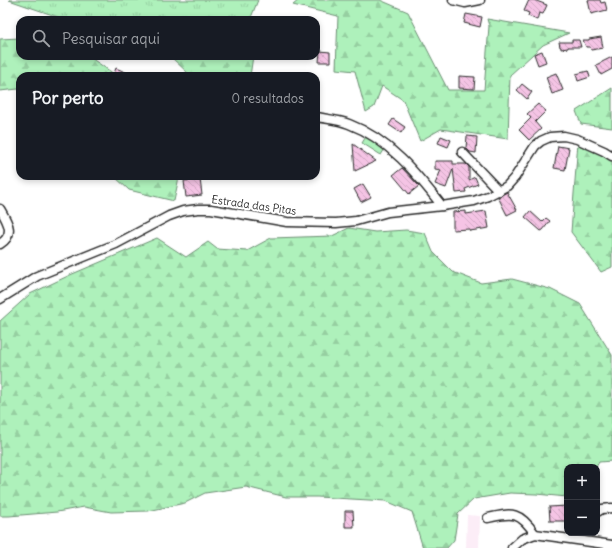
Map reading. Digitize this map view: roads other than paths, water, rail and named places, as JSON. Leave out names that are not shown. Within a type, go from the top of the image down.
[{"type":"street","points":[[453,0],[465,3],[480,0]]},
{"type":"street","points":[[320,118],[348,124],[376,138],[420,178],[442,206]]},
{"type":"street","name":"Estrada das Pitas","points":[[0,299],[37,276],[116,244],[169,216],[183,211],[211,209],[287,222],[336,223],[356,221],[388,212],[474,201],[499,191],[507,186],[515,177],[535,146],[541,141],[550,137],[564,136],[577,139],[612,156]]},
{"type":"street","points":[[462,152],[499,191]]},
{"type":"street","points":[[0,209],[8,223],[9,230],[5,240],[0,244]]},
{"type":"street","points":[[600,510],[612,508]]},
{"type":"street","points":[[488,518],[507,514],[516,515],[522,518],[535,534]]},
{"type":"street","points":[[512,548],[522,539],[535,534],[584,537],[612,545]]}]
